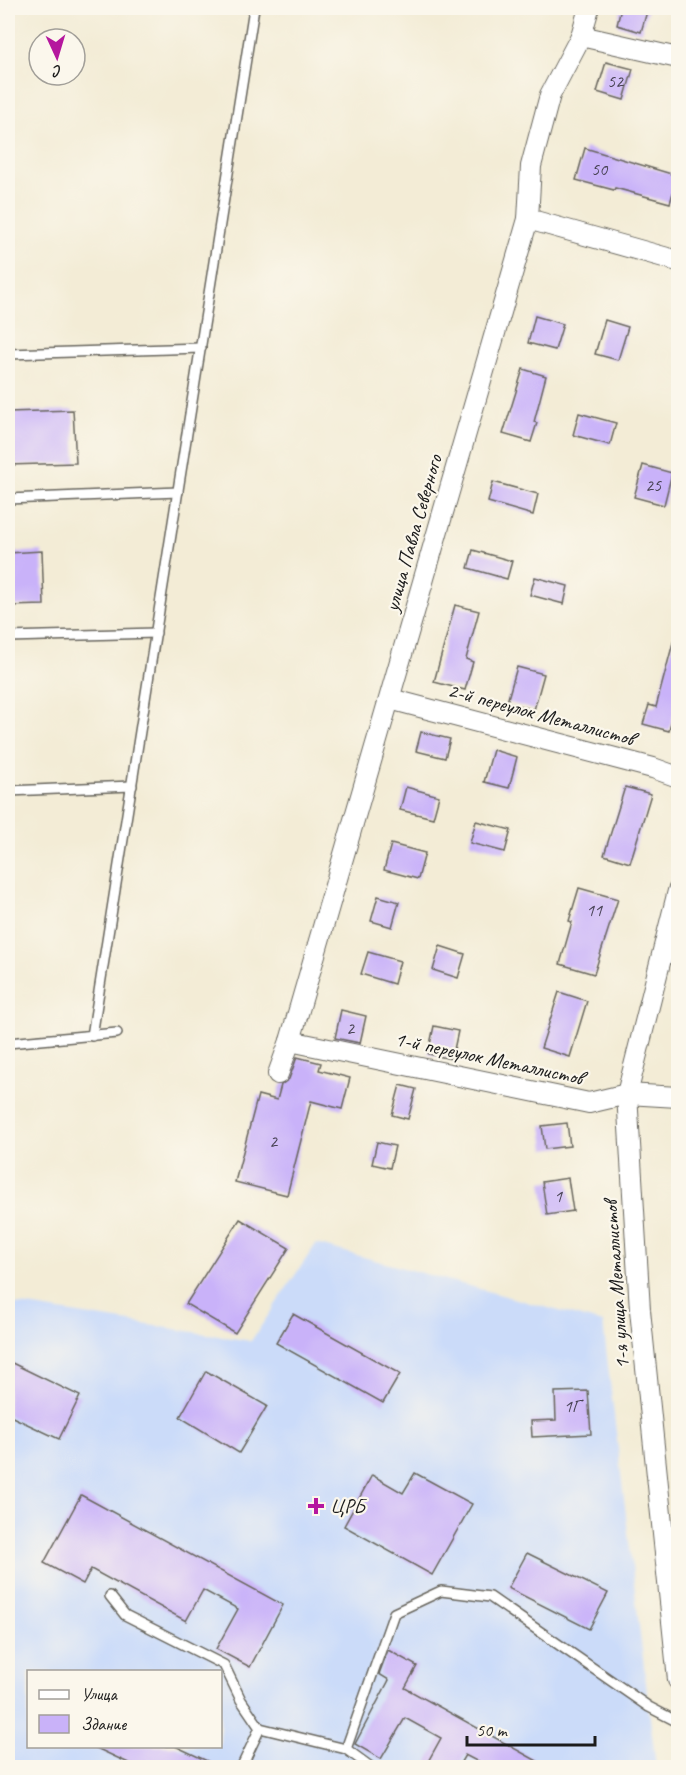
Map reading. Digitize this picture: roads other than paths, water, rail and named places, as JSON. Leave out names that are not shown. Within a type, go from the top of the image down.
[{"type":"street","name":"улица Павла Северного","points":[[278,1074],[290,1041],[390,699],[528,219],[531,166],[550,95],[581,36],[589,8]]},
{"type":"street","points":[[581,36],[678,58]]},
{"type":"street","points":[[528,219],[678,261]]},
{"type":"street","name":"2-й переулок Металлистов","points":[[390,699],[653,768],[678,777]]},
{"type":"street","name":"1-я улица Металлистов","points":[[678,891],[627,1094],[640,1310],[678,1680]]},
{"type":"street","name":"1-й переулок Металлистов","points":[[290,1041],[589,1103],[627,1094],[678,1097]]},
{"type":"lane","points":[[92,1036],[254,8]]},
{"type":"lane","points":[[8,354],[201,348]]},
{"type":"lane","points":[[8,500],[178,492]]},
{"type":"lane","points":[[8,637],[156,633]]},
{"type":"lane","points":[[8,792],[132,786]]},
{"type":"lane","points":[[8,1043],[117,1033]]},
{"type":"lane","points":[[346,1749],[394,1613],[441,1591],[490,1597],[649,1707],[678,1722]]},
{"type":"lane","points":[[110,1596],[125,1615],[224,1665],[241,1700],[260,1728],[346,1749],[372,1767]]},
{"type":"lane","points":[[241,1767],[260,1728]]},
{"type":"place","name":"ЦРБ","points":[[316,1506]]}]
